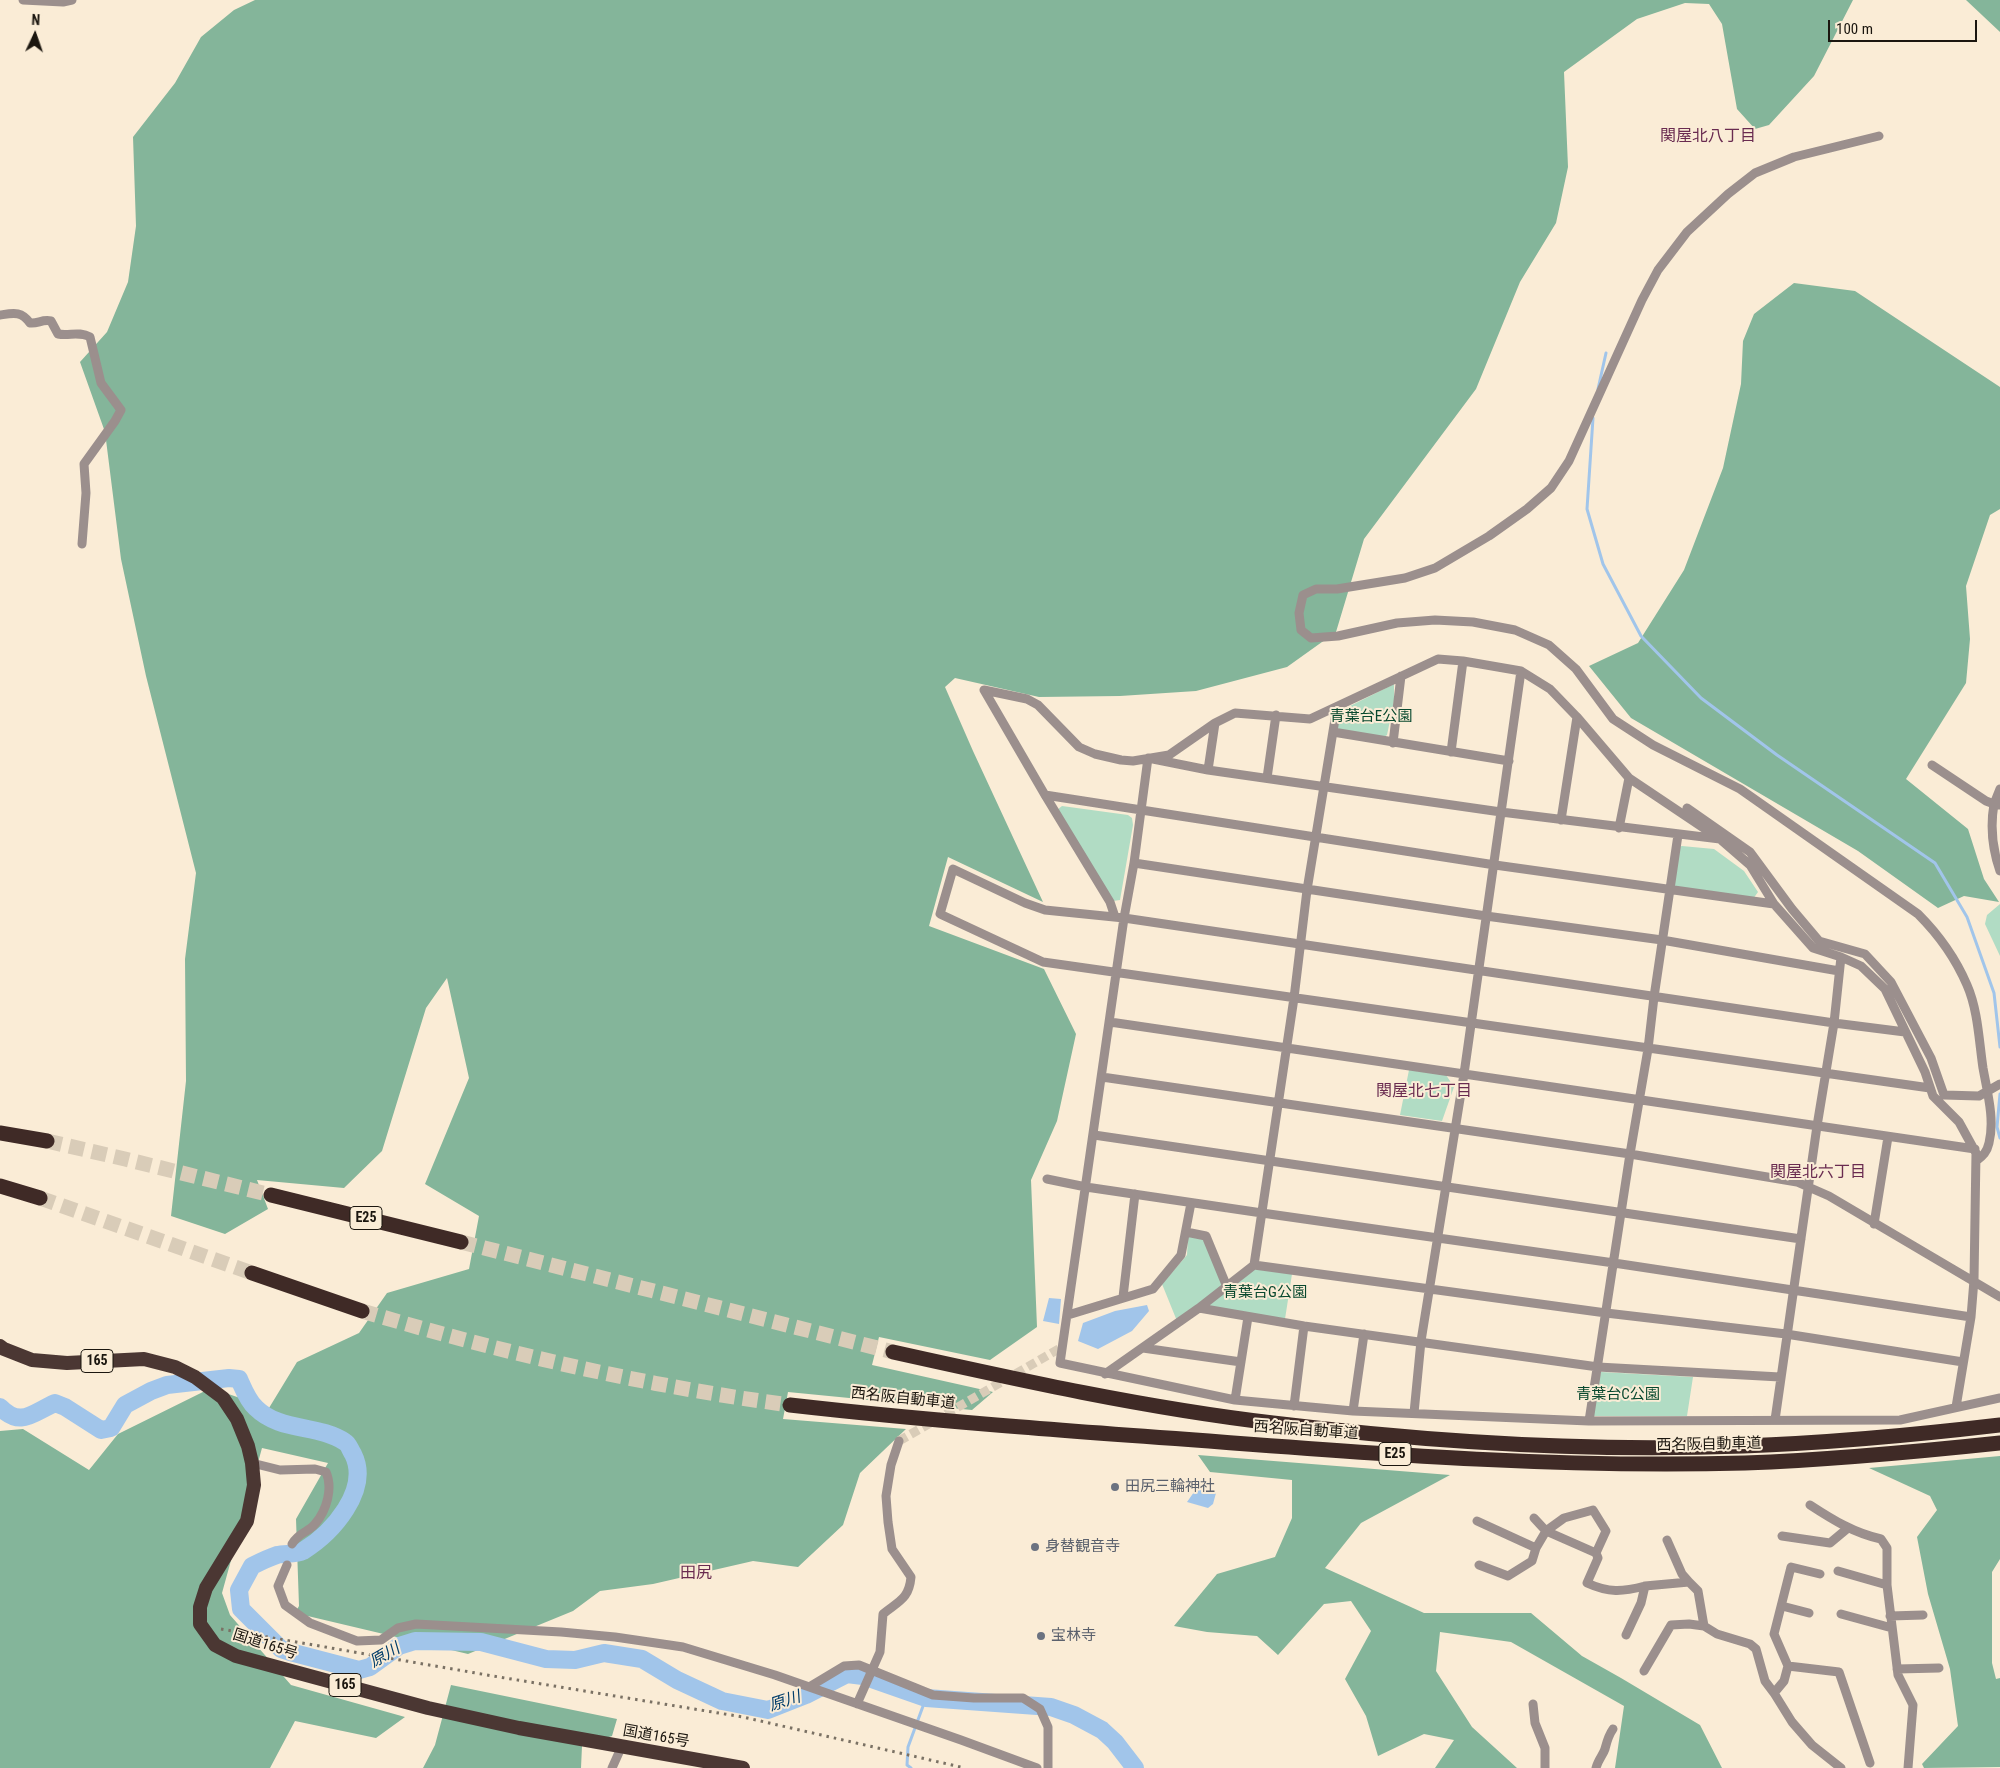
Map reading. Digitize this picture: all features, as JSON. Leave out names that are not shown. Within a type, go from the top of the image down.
[{"type":"highway","points":[[0,1133],[47,1141]]},
{"type":"highway","points":[[0,1186],[40,1198]]},
{"type":"highway","name":"E25","points":[[271,1195],[461,1242]]},
{"type":"highway","points":[[252,1273],[362,1312]]},
{"type":"highway","name":"国道165号","points":[[0,1346],[4,1350],[32,1360],[67,1362],[144,1359],[175,1366],[195,1377],[223,1398],[237,1418],[252,1463],[254,1485],[247,1520],[206,1588],[200,1607],[200,1624],[215,1645],[236,1656],[428,1708],[620,1748],[743,1768]]},
{"type":"highway","name":"西名阪自動車道","points":[[893,1352],[1039,1384],[1197,1413],[1319,1429],[1436,1439],[1597,1447],[1734,1446],[1880,1438],[2000,1425]]},
{"type":"highway","name":"西名阪自動車道","points":[[790,1405],[966,1423],[1363,1453],[1525,1461],[1669,1464],[1746,1463],[1883,1455],[2000,1443]]},
{"type":"street","points":[[23,0],[63,2],[72,0]]},
{"type":"street","points":[[1879,136],[1794,157],[1755,173],[1728,194],[1687,232],[1658,270],[1568,461],[1551,488],[1528,509],[1489,536],[1435,568],[1405,578],[1337,589],[1316,589],[1303,595],[1299,613],[1301,630],[1311,638],[1338,636],[1397,624],[1435,620],[1473,622],[1515,630],[1549,645],[1576,669],[1613,719],[1653,745],[1740,789],[1918,914],[1934,930],[1952,953],[1968,988],[1994,1087],[1989,1143],[1984,1155],[1976,1161]]},
{"type":"street","points":[[0,315],[23,314],[30,323],[43,320],[51,321],[58,334],[65,335],[74,332],[83,333],[90,337],[101,383],[121,410],[116,421],[84,464],[86,493],[82,544]]},
{"type":"street","points":[[1120,918],[984,690],[1028,699],[1038,705],[1079,747],[1095,754],[1133,761],[1169,755],[1215,723],[1235,713],[1310,719],[1438,659],[1463,661],[1521,671],[1550,689],[1629,778],[1720,839],[1750,865],[1774,904],[1813,948],[1861,966],[1884,989],[1925,1072],[1933,1096],[1959,1122],[1975,1149],[1974,1280],[1971,1318],[1956,1407]]},
{"type":"street","points":[[1451,752],[1463,661]]},
{"type":"street","points":[[1414,1413],[1421,1341],[1464,1074],[1521,671]]},
{"type":"street","points":[[1392,743],[1401,676]]},
{"type":"street","points":[[1105,1374],[1199,1308],[1254,1265],[1294,998],[1299,943],[1337,707]]},
{"type":"street","points":[[1267,778],[1276,715]]},
{"type":"street","points":[[1561,820],[1576,717]]},
{"type":"street","points":[[1208,770],[1215,723]]},
{"type":"street","points":[[1333,732],[1509,761]]},
{"type":"street","points":[[1148,758],[1208,770],[1501,812],[1720,839]]},
{"type":"street","points":[[1148,758],[1134,863],[1120,918],[1117,971],[1060,1363],[1235,1400],[1353,1411],[1589,1421],[1900,1420],[2000,1398]]},
{"type":"street","points":[[1932,765],[1986,801],[1997,804]]},
{"type":"street","points":[[1619,828],[1629,778]]},
{"type":"street","points":[[2000,790],[1991,821],[1994,855],[2000,871]]},
{"type":"street","points":[[1045,795],[1495,865],[1774,904]]},
{"type":"street","points":[[1687,808],[1750,852],[1792,909],[1819,941],[1865,954],[1891,982],[1931,1058],[1944,1095],[1979,1096],[1994,1087]]},
{"type":"street","points":[[1589,1421],[1648,1050],[1669,888],[1678,835]]},
{"type":"street","points":[[1134,863],[1307,890],[1662,940],[1839,971]]},
{"type":"street","points":[[1905,1032],[1654,997],[1299,943],[1120,918],[1045,910],[1025,903],[953,869],[940,914],[1042,962],[1117,971],[1648,1050],[1930,1088]]},
{"type":"street","points":[[1775,1420],[1800,1239],[1834,1023],[1841,957]]},
{"type":"street","points":[[1110,1022],[1975,1149]]},
{"type":"street","points":[[1102,1077],[1630,1154],[1797,1182],[1808,1186],[1974,1280],[2000,1297]]},
{"type":"street","points":[[1094,1135],[1800,1239]]},
{"type":"street","points":[[1874,1224],[1888,1137]]},
{"type":"street","points":[[1047,1179],[1086,1187],[1262,1214],[1614,1263],[1971,1318]]},
{"type":"street","points":[[1122,1297],[1135,1194]]},
{"type":"street","points":[[1068,1315],[1153,1289],[1181,1255],[1191,1203]]},
{"type":"street","points":[[1186,1232],[1206,1236],[1227,1287]]},
{"type":"street","points":[[1254,1265],[1606,1313],[1786,1334],[1963,1362]]},
{"type":"street","points":[[1199,1308],[1304,1326],[1598,1367],[1780,1377]]},
{"type":"street","points":[[1235,1400],[1248,1317]]},
{"type":"street","points":[[1294,1406],[1304,1326]]},
{"type":"street","points":[[1353,1411],[1364,1334]]},
{"type":"street","points":[[1142,1348],[1241,1362]]},
{"type":"street","points":[[857,1704],[880,1652],[883,1614],[902,1600],[910,1590],[911,1584],[911,1577],[892,1549],[886,1496],[890,1465],[899,1441]]},
{"type":"street","points":[[252,1463],[280,1470],[315,1469],[326,1472],[330,1480],[329,1494],[315,1524],[297,1535],[292,1544]]},
{"type":"street","points":[[1810,1505],[1848,1528],[1881,1539],[1887,1548],[1887,1585],[1898,1675],[1914,1705],[1908,1768]]},
{"type":"street","points":[[1479,1566],[1508,1576],[1532,1562],[1536,1548],[1546,1531],[1564,1518],[1593,1510],[1606,1530],[1596,1553],[1598,1558],[1587,1582],[1597,1588],[1621,1592],[1645,1586],[1689,1582]]},
{"type":"street","points":[[1534,1518],[1546,1531],[1596,1553]]},
{"type":"street","points":[[1477,1521],[1536,1548]]},
{"type":"street","points":[[1782,1536],[1830,1543],[1848,1528]]},
{"type":"street","points":[[1667,1540],[1682,1574],[1698,1591],[1704,1626]]},
{"type":"street","points":[[287,1565],[278,1586],[285,1605],[310,1623],[357,1641],[381,1640],[398,1628],[416,1624],[561,1632],[615,1637],[683,1647],[809,1687],[1037,1768]]},
{"type":"street","points":[[1774,1692],[1784,1681],[1788,1666],[1774,1634],[1791,1567],[1820,1574]]},
{"type":"street","points":[[1838,1571],[1887,1585]]},
{"type":"street","points":[[1626,1635],[1641,1603],[1645,1586]]},
{"type":"street","points":[[1782,1606],[1810,1613]]},
{"type":"street","points":[[1841,1614],[1892,1628]]},
{"type":"street","points":[[1890,1616],[1923,1614]]},
{"type":"street","points":[[1644,1671],[1671,1625],[1689,1624],[1704,1626],[1717,1634],[1750,1644],[1756,1649],[1764,1681],[1774,1692],[1792,1722],[1812,1745],[1841,1768]]},
{"type":"street","points":[[809,1687],[844,1666],[859,1665],[933,1695],[974,1698],[1023,1698],[1040,1709],[1048,1727],[1048,1768]]},
{"type":"street","points":[[1788,1666],[1840,1672],[1870,1763]]},
{"type":"street","points":[[1897,1669],[1939,1668]]},
{"type":"street","points":[[1533,1704],[1535,1723],[1545,1748],[1545,1768]]},
{"type":"street","points":[[1596,1768],[1599,1757],[1604,1752],[1607,1738],[1613,1729]]},
{"type":"street","points":[[612,1768],[620,1748]]},
{"type":"green space","points":[[255,0],[1853,0],[1814,76],[1769,125],[1755,129],[1737,109],[1722,24],[1709,4],[1685,3],[1637,19],[1564,72],[1568,167],[1556,223],[1520,282],[1476,389],[1364,539],[1336,632],[1287,667],[1196,691],[1120,696],[1039,697],[955,678],[945,687],[1043,902],[948,857],[929,926],[1044,969],[1076,1034],[1057,1121],[1031,1180],[1037,1327],[990,1360],[879,1337],[872,1365],[993,1392],[972,1410],[788,1392],[783,1419],[906,1429],[860,1473],[843,1525],[798,1567],[753,1561],[653,1584],[600,1591],[573,1611],[468,1654],[295,1613],[299,1606],[296,1519],[328,1463],[262,1448],[222,1593],[230,1615],[291,1685],[405,1717],[376,1738],[295,1721],[270,1768],[0,1768],[0,1431],[23,1429],[89,1470],[118,1434],[211,1388],[269,1408],[297,1362],[359,1333],[387,1293],[469,1269],[479,1216],[425,1184],[469,1078],[447,978],[426,1008],[382,1151],[344,1188],[257,1180],[268,1209],[225,1234],[171,1216],[186,1081],[185,959],[196,873],[146,676],[121,559],[105,432],[80,362],[107,332],[128,282],[136,226],[133,137],[175,83],[201,37],[234,10]]},
{"type":"green space","points":[[1966,0],[2000,0],[2000,32]]},
{"type":"green space","points":[[1794,283],[1855,291],[2000,387],[2000,509],[1990,515],[1966,586],[1970,639],[1966,683],[1906,779],[1968,829],[1984,879],[1999,902],[1964,896],[1938,908],[1858,851],[1631,718],[1589,666],[1638,643],[1684,570],[1723,468],[1741,384],[1743,341],[1754,314]]},
{"type":"green space","name":"青葉台E公園","points":[[1394,684],[1394,701],[1387,735],[1381,739],[1340,731],[1337,726],[1340,711]]},
{"type":"green space","points":[[1062,806],[1128,815],[1132,818],[1133,825],[1120,900],[1113,901],[1057,810]]},
{"type":"green space","points":[[1678,847],[1714,849],[1744,871],[1758,892],[1753,899],[1673,886]]},
{"type":"green space","points":[[2000,904],[2000,956],[1985,924],[1987,915]]},
{"type":"green space","points":[[1409,1070],[1446,1075],[1454,1087],[1442,1121],[1400,1115]]},
{"type":"green space","points":[[1188,1236],[1204,1239],[1223,1286],[1177,1321],[1162,1284],[1187,1255]]},
{"type":"green space","name":"青葉台G公園","points":[[1254,1269],[1292,1274],[1285,1319],[1207,1306]]},
{"type":"green space","name":"青葉台C公園","points":[[1601,1372],[1693,1377],[1687,1416],[1593,1416],[1592,1402]]},
{"type":"green space","points":[[1198,1455],[1450,1475],[1361,1523],[1325,1568],[1424,1613],[1531,1613],[1582,1656],[1700,1725],[1722,1768],[1615,1768],[1624,1706],[1511,1642],[1440,1632],[1436,1671],[1472,1727],[1517,1768],[1435,1768],[1454,1740],[1424,1734],[1378,1756],[1366,1716],[1345,1679],[1371,1631],[1351,1601],[1324,1604],[1278,1655],[1257,1636],[1207,1632],[1174,1626],[1217,1574],[1275,1557],[1292,1518],[1292,1480],[1210,1472]]},
{"type":"green space","points":[[2000,1456],[2000,1559],[1992,1572],[1992,1663],[1996,1679],[2000,1678],[2000,1767],[1924,1768],[1922,1764],[1958,1726],[1950,1669],[1928,1594],[1917,1537],[1937,1510],[1930,1496],[1869,1468]]},
{"type":"green space","points":[[451,1685],[617,1719],[612,1736],[582,1746],[581,1768],[423,1768],[435,1745]]},
{"type":"water","points":[[1049,1298],[1061,1299],[1059,1324],[1043,1321]]},
{"type":"water","points":[[1147,1305],[1149,1311],[1132,1331],[1098,1349],[1078,1341],[1083,1323],[1115,1311]]},
{"type":"water","points":[[1199,1485],[1216,1493],[1213,1504],[1208,1508],[1187,1502]]},
{"type":"waterway","points":[[1598,389],[1606,353]]},
{"type":"waterway","points":[[1593,418],[1587,509],[1603,564],[1641,636],[1701,698],[1777,755],[1935,863],[1967,917],[1994,993],[2000,1047]]},
{"type":"waterway","points":[[2000,1094],[1997,1127],[2000,1138]]},
{"type":"waterway","name":"原川","points":[[0,1407],[14,1417],[21,1418],[27,1417],[55,1403],[65,1407],[101,1430],[111,1428],[125,1405],[167,1385],[229,1378],[239,1379],[251,1402],[266,1416],[288,1425],[323,1432],[346,1443],[353,1454],[357,1468],[357,1482],[353,1496],[346,1509],[326,1533],[303,1551],[277,1555],[252,1566],[239,1590],[241,1609],[281,1649],[290,1652],[359,1670],[370,1667],[399,1646],[415,1641],[481,1642],[546,1659],[575,1660],[604,1653],[642,1659],[677,1680],[722,1701],[768,1710],[806,1695],[847,1674],[863,1676],[926,1698],[1051,1707],[1074,1715],[1102,1730],[1115,1742],[1135,1768]]},
{"type":"waterway","points":[[911,1768],[907,1765],[908,1747],[926,1698]]},
{"type":"tunnel","points":[[47,1141],[271,1195]]},
{"type":"tunnel","points":[[40,1198],[252,1273]]},
{"type":"tunnel","points":[[461,1242],[893,1352]]},
{"type":"tunnel","points":[[362,1311],[468,1341],[574,1367],[682,1388],[790,1405]]},
{"type":"tunnel","points":[[899,1441],[1062,1347]]},
{"type":"railway","points":[[221,1629],[743,1717],[965,1768]]},
{"type":"place","name":"田尻三輪神社","points":[[1115,1487]]},
{"type":"place","name":"身替観音寺","points":[[1035,1547]]},
{"type":"place","name":"宝林寺","points":[[1041,1636]]},
{"type":"district","name":"関屋北八丁目","points":[[1708,137]]},
{"type":"district","name":"関屋北七丁目","points":[[1424,1092]]},
{"type":"district","name":"関屋北六丁目","points":[[1818,1173]]},
{"type":"district","name":"田尻","points":[[696,1574]]}]
